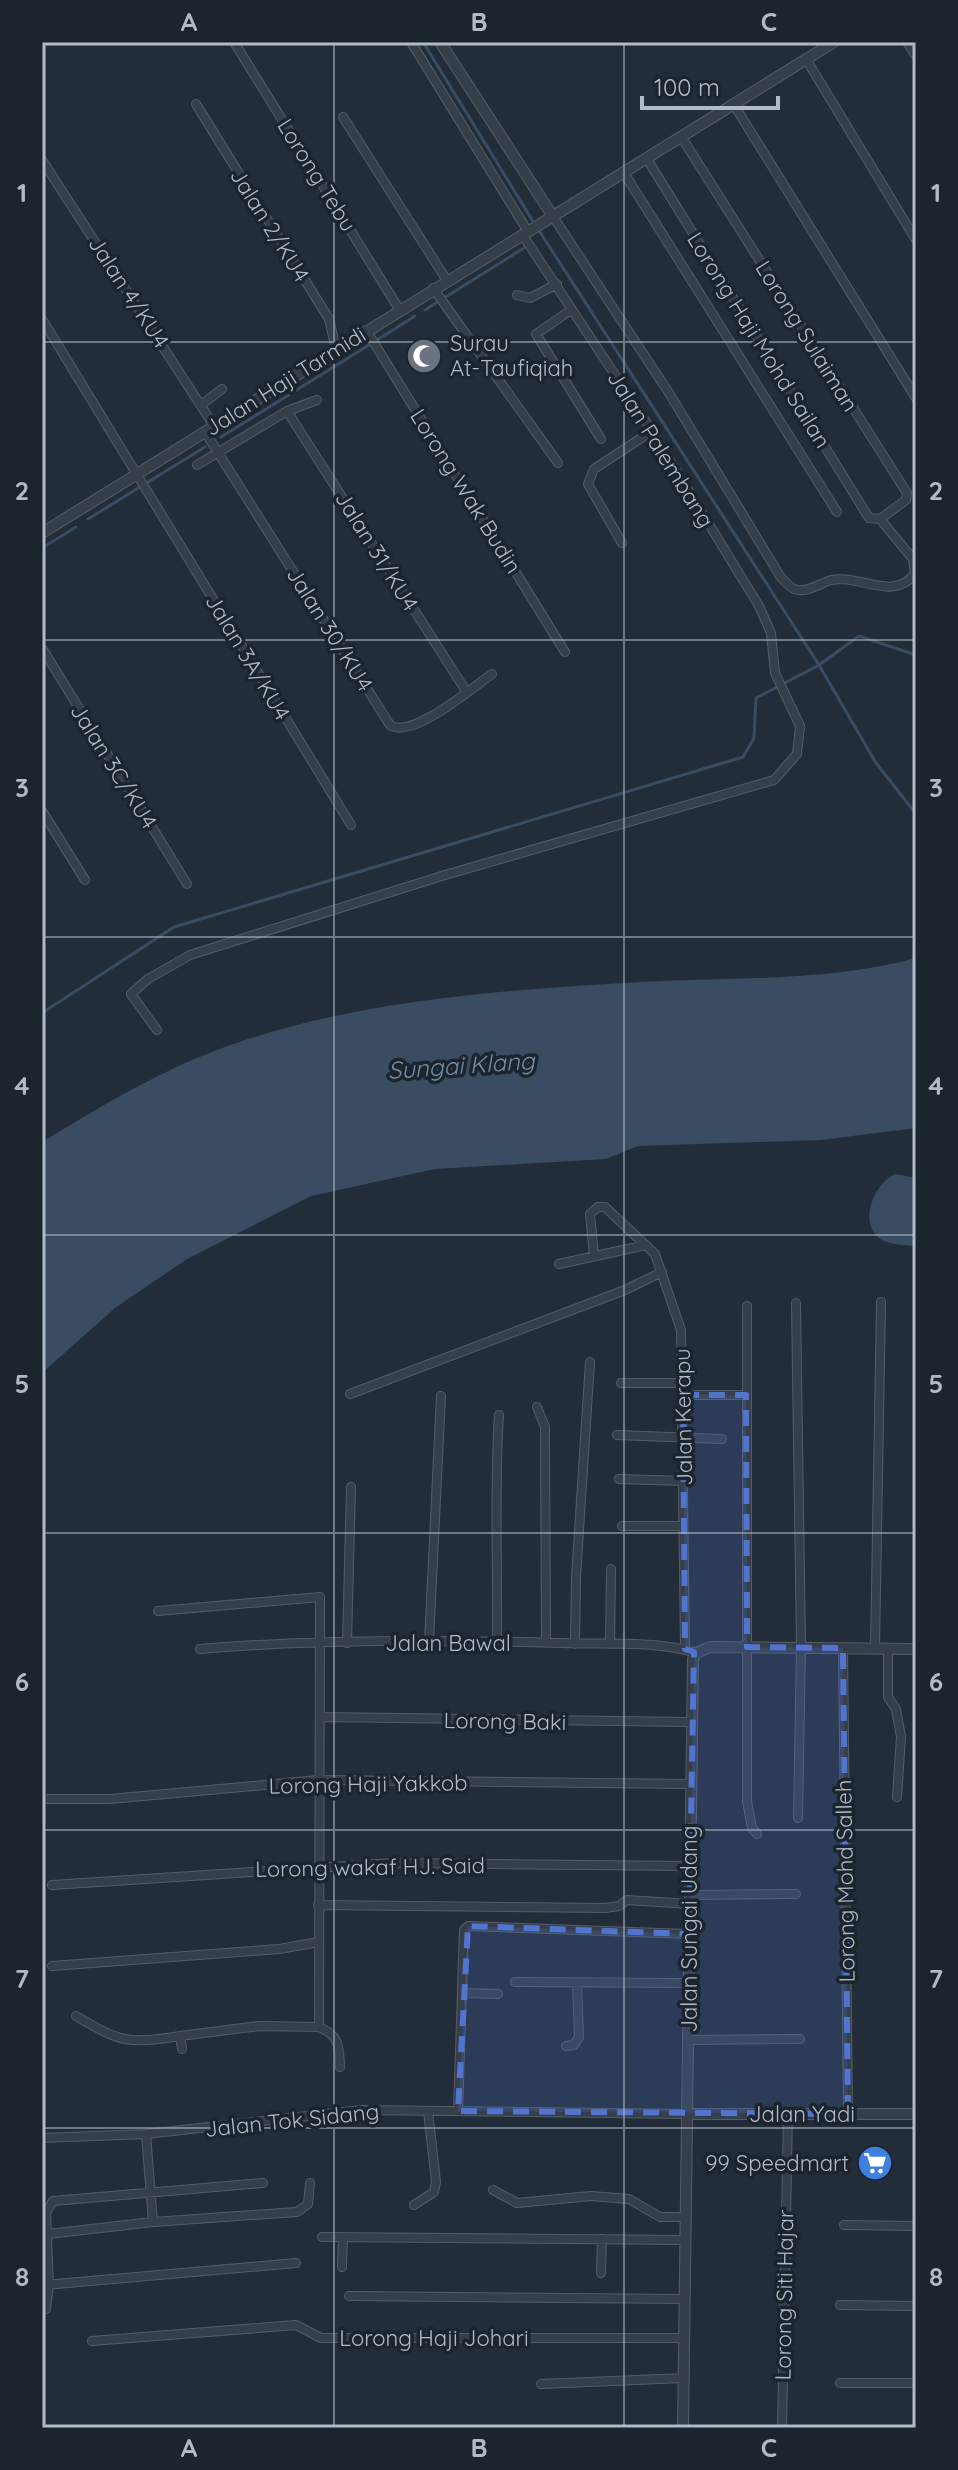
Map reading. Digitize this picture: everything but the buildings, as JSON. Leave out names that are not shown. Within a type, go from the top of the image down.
[{"type":"street","name":"Lorong Tebu","points":[[234,42],[399,309]]},
{"type":"street","name":"Jalan Palembang","points":[[157,1030],[131,994],[148,979],[190,955],[445,875],[774,780],[797,754],[800,726],[790,699],[775,673],[771,633],[759,606],[652,431],[571,310],[527,230],[411,42]]},
{"type":"street","name":"Jalan Haji Tarmidi","points":[[42,533],[141,482],[210,429],[446,279],[682,138],[834,42]]},
{"type":"street","points":[[907,42],[916,56]]},
{"type":"street","points":[[444,43],[551,216]]},
{"type":"street","points":[[806,59],[916,240]]},
{"type":"street","name":"Jalan 2/KU4","points":[[196,104],[329,319],[336,349]]},
{"type":"street","points":[[734,105],[916,398]]},
{"type":"street","points":[[343,117],[446,279]]},
{"type":"street","name":"Lorong Sulaiman","points":[[682,138],[907,493],[906,500],[876,519]]},
{"type":"street","name":"Lorong Haji Mohd Sailan","points":[[551,216],[669,393],[780,576],[793,589],[802,590],[841,579],[888,588],[908,583],[915,574],[913,559],[876,519],[647,159]]},
{"type":"street","name":"Jalan 4/KU4","points":[[42,160],[201,405],[210,429]]},
{"type":"street","points":[[624,173],[837,512]]},
{"type":"street","points":[[517,295],[530,298],[557,284]]},
{"type":"street","points":[[433,288],[558,463]]},
{"type":"street","points":[[571,310],[536,334],[601,439]]},
{"type":"street","name":"Jalan 3A/KU4","points":[[42,319],[351,825]]},
{"type":"street","name":"Lorong Wak Budin","points":[[366,330],[565,652]]},
{"type":"street","points":[[201,405],[222,389]]},
{"type":"street","points":[[197,465],[287,411],[317,400]]},
{"type":"street","name":"Jalan 31/KU4","points":[[287,411],[466,691]]},
{"type":"street","name":"Jalan 30/KU4","points":[[210,429],[219,452],[390,725],[409,729],[492,674]]},
{"type":"street","points":[[622,543],[588,484],[589,477],[594,469],[652,431]]},
{"type":"street","name":"Jalan 3C/KU4","points":[[42,648],[187,884]]},
{"type":"street","points":[[42,811],[85,880]]},
{"type":"street","name":"Jalan Kerapu","points":[[594,1256],[590,1214],[598,1207],[610,1208],[655,1254],[681,1330],[684,1383],[683,1526],[691,1651]]},
{"type":"street","points":[[559,1264],[646,1245]]},
{"type":"street","points":[[350,1394],[664,1277]]},
{"type":"street","points":[[875,1648],[881,1302]]},
{"type":"street","points":[[796,1303],[801,1647],[798,1818]]},
{"type":"street","points":[[747,1306],[747,1801],[752,1828],[757,1834]]},
{"type":"street","points":[[575,1644],[576,1577],[590,1362]]},
{"type":"street","points":[[621,1383],[684,1383]]},
{"type":"street","points":[[683,1395],[746,1395]]},
{"type":"street","points":[[429,1642],[441,1396]]},
{"type":"street","points":[[537,1407],[545,1427],[546,1643]]},
{"type":"street","points":[[497,1642],[498,1513],[495,1488],[499,1415]]},
{"type":"street","points":[[617,1435],[722,1439]]},
{"type":"street","points":[[619,1479],[684,1481]]},
{"type":"street","points":[[347,1643],[351,1487]]},
{"type":"street","points":[[622,1526],[683,1526]]},
{"type":"street","points":[[610,1644],[611,1569]]},
{"type":"street","points":[[158,1611],[320,1597],[319,2027]]},
{"type":"street","name":"Jalan Bawal","points":[[200,1649],[248,1644],[497,1642],[610,1644],[691,1651]]},
{"type":"street","points":[[691,1651],[710,1647],[916,1649]]},
{"type":"street","name":"Lorong Mohd Salleh","points":[[843,1648],[848,2114]]},
{"type":"street","points":[[888,1648],[888,1697],[896,1709],[901,1737],[897,1797]]},
{"type":"street","name":"Jalan Sungai Udang","points":[[683,2428],[691,1651]]},
{"type":"street","name":"Lorong Baki","points":[[321,1717],[689,1722]]},
{"type":"street","name":"Lorong Haji Yakkob","points":[[48,1799],[110,1799],[319,1780],[689,1784]]},
{"type":"street","name":"Lorong wakaf HJ. Said","points":[[52,1885],[318,1865],[689,1866]]},
{"type":"street","points":[[318,1905],[612,1907],[627,1900],[796,1894]]},
{"type":"street","points":[[471,1926],[479,1907]]},
{"type":"street","points":[[458,2111],[457,2053],[464,1993],[464,1930],[471,1926],[689,1934]]},
{"type":"street","points":[[52,1966],[279,1949],[319,1942]]},
{"type":"street","points":[[515,1982],[689,1983]]},
{"type":"street","points":[[566,2046],[574,2045],[579,2037],[577,1983]]},
{"type":"street","points":[[464,1993],[498,1994]]},
{"type":"street","points":[[76,2016],[106,2034],[133,2043],[259,2026],[319,2027],[334,2033],[339,2040],[340,2067]]},
{"type":"street","points":[[180,2036],[182,2049]]},
{"type":"street","points":[[689,2040],[800,2039]]},
{"type":"street","name":"Jalan Tok Sidang","points":[[42,2138],[146,2134],[362,2110],[687,2114]]},
{"type":"street","points":[[414,2205],[434,2192],[436,2182],[428,2111]]},
{"type":"street","name":"Jalan Yadi","points":[[687,2114],[916,2114]]},
{"type":"street","name":"Lorong Siti Hajar","points":[[782,2428],[788,2114]]},
{"type":"street","points":[[146,2134],[153,2222]]},
{"type":"street","points":[[42,2309],[46,2309],[49,2285],[46,2213],[53,2201],[263,2183]]},
{"type":"street","points":[[48,2234],[153,2222],[297,2212],[308,2204],[310,2183]]},
{"type":"street","points":[[493,2190],[517,2203],[591,2196],[629,2199],[660,2217],[685,2217]]},
{"type":"street","points":[[844,2225],[916,2226]]},
{"type":"street","points":[[322,2237],[685,2240]]},
{"type":"street","points":[[342,2267],[343,2237]]},
{"type":"street","points":[[601,2273],[602,2239]]},
{"type":"street","points":[[49,2285],[296,2263]]},
{"type":"street","points":[[349,2296],[685,2299]]},
{"type":"street","points":[[840,2305],[916,2306]]},
{"type":"street","name":"Lorong Haji Johari","points":[[92,2341],[296,2325],[321,2338],[684,2338]]},
{"type":"street","points":[[541,2384],[684,2378]]},
{"type":"street","points":[[840,2383],[916,2383]]},
{"type":"highlighted area","points":[[683,1395],[746,1395],[747,1647],[843,1648],[848,2114],[458,2111],[468,1926],[689,1934],[694,1652],[685,1649]]},
{"type":"water","name":"Sungai Klang","points":[[916,958],[916,1128],[821,1140],[638,1146],[606,1159],[435,1169],[311,1196],[187,1259],[115,1308],[42,1373],[42,1142],[168,1071],[262,1035],[314,1021],[423,1001],[587,985],[814,975]]},
{"type":"water","points":[[895,1174],[916,1178],[916,1246],[882,1240],[873,1231],[870,1222],[876,1194],[881,1185]]},
{"type":"waterway","points":[[423,42],[534,223]]},
{"type":"waterway","points":[[538,229],[819,665],[876,763],[916,814]]},
{"type":"waterway","points":[[444,298],[527,246]]},
{"type":"waterway","points":[[425,310],[436,303]]},
{"type":"waterway","points":[[377,340],[415,316]]},
{"type":"waterway","points":[[221,437],[369,345]]},
{"type":"waterway","points":[[88,519],[205,447]]},
{"type":"waterway","points":[[42,548],[76,527]]},
{"type":"waterway","points":[[42,1013],[174,927],[743,757],[754,738],[756,698],[819,665],[859,636],[916,655]]},
{"type":"place","name":"Surau At-Taufiqiah","points":[[424,356]]},
{"type":"place","name":"99 Speedmart","points":[[875,2163]]}]
